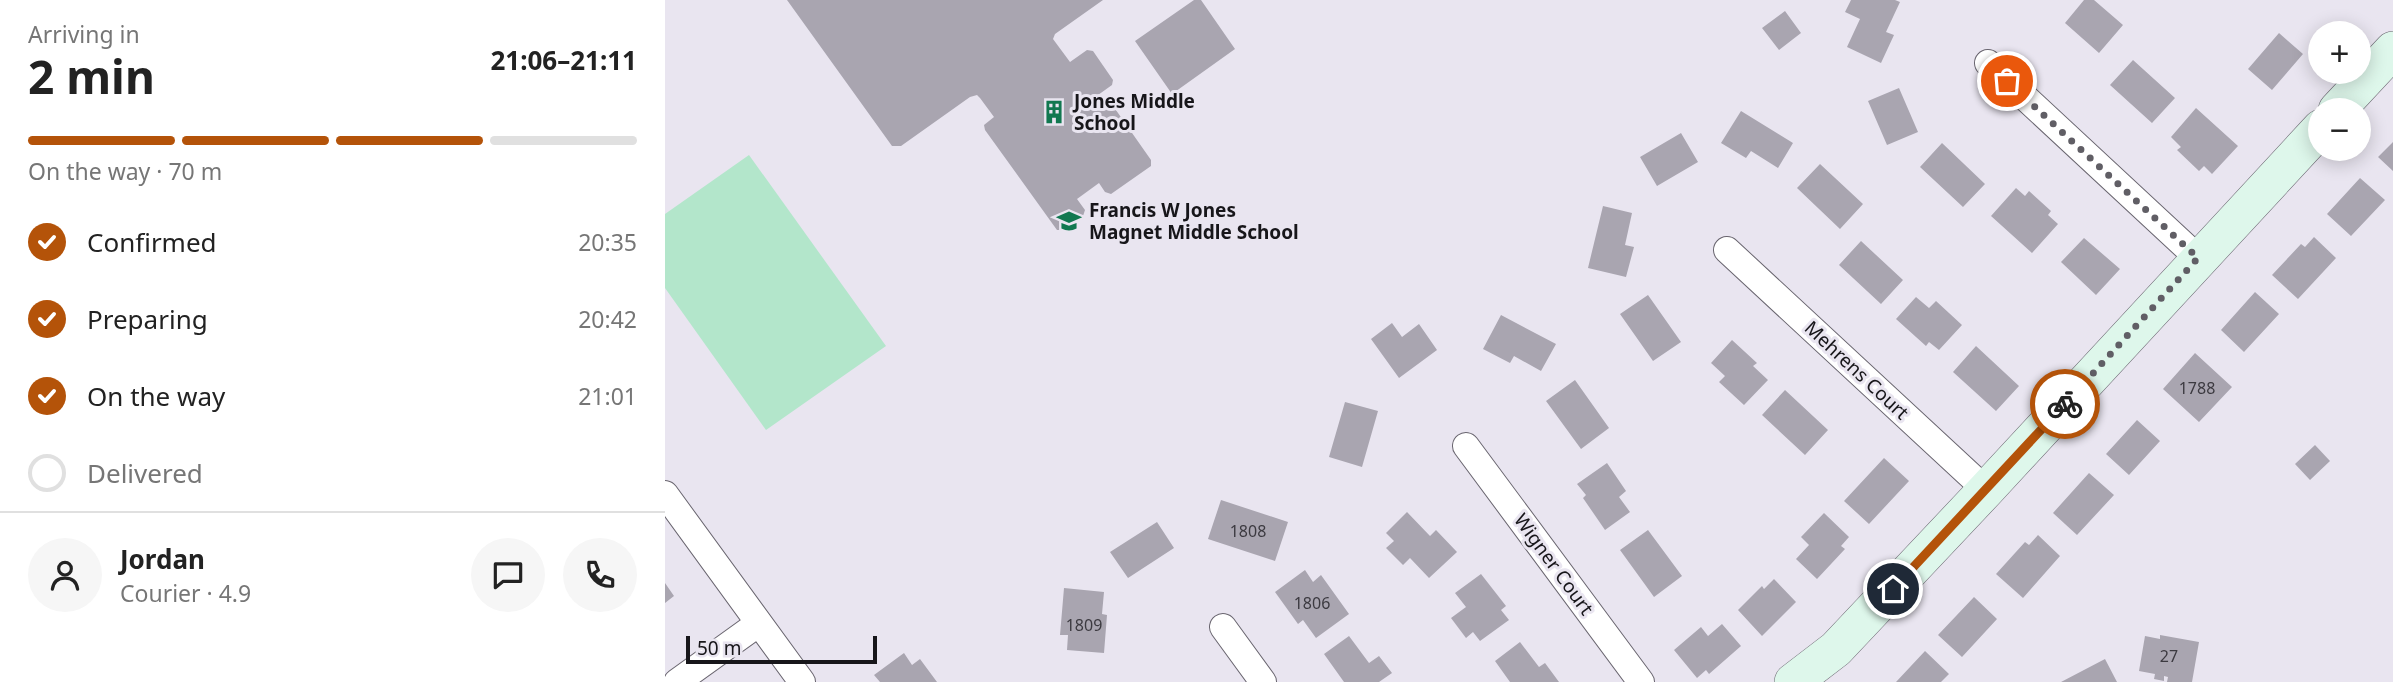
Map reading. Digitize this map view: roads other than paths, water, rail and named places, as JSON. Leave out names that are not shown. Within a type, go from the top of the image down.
[{"type":"street","points":[[2348,98],[2393,50]]},
{"type":"street","points":[[1988,63],[2198,258]]},
{"type":"street","points":[[1793,682],[1836,649],[2308,142]]},
{"type":"street","name":"Mehrens Court","points":[[1727,250],[1986,490]]},
{"type":"street","name":"Wigner Court","points":[[1466,446],[1641,682]]},
{"type":"street","points":[[665,494],[802,682]]},
{"type":"street","points":[[677,682],[759,623]]},
{"type":"street","points":[[1223,627],[1263,682]]},
{"type":"place","name":"Jones Middle School","points":[[1054,112]]},
{"type":"place","name":"Francis W Jones Magnet Middle School","points":[[1069,221]]}]
